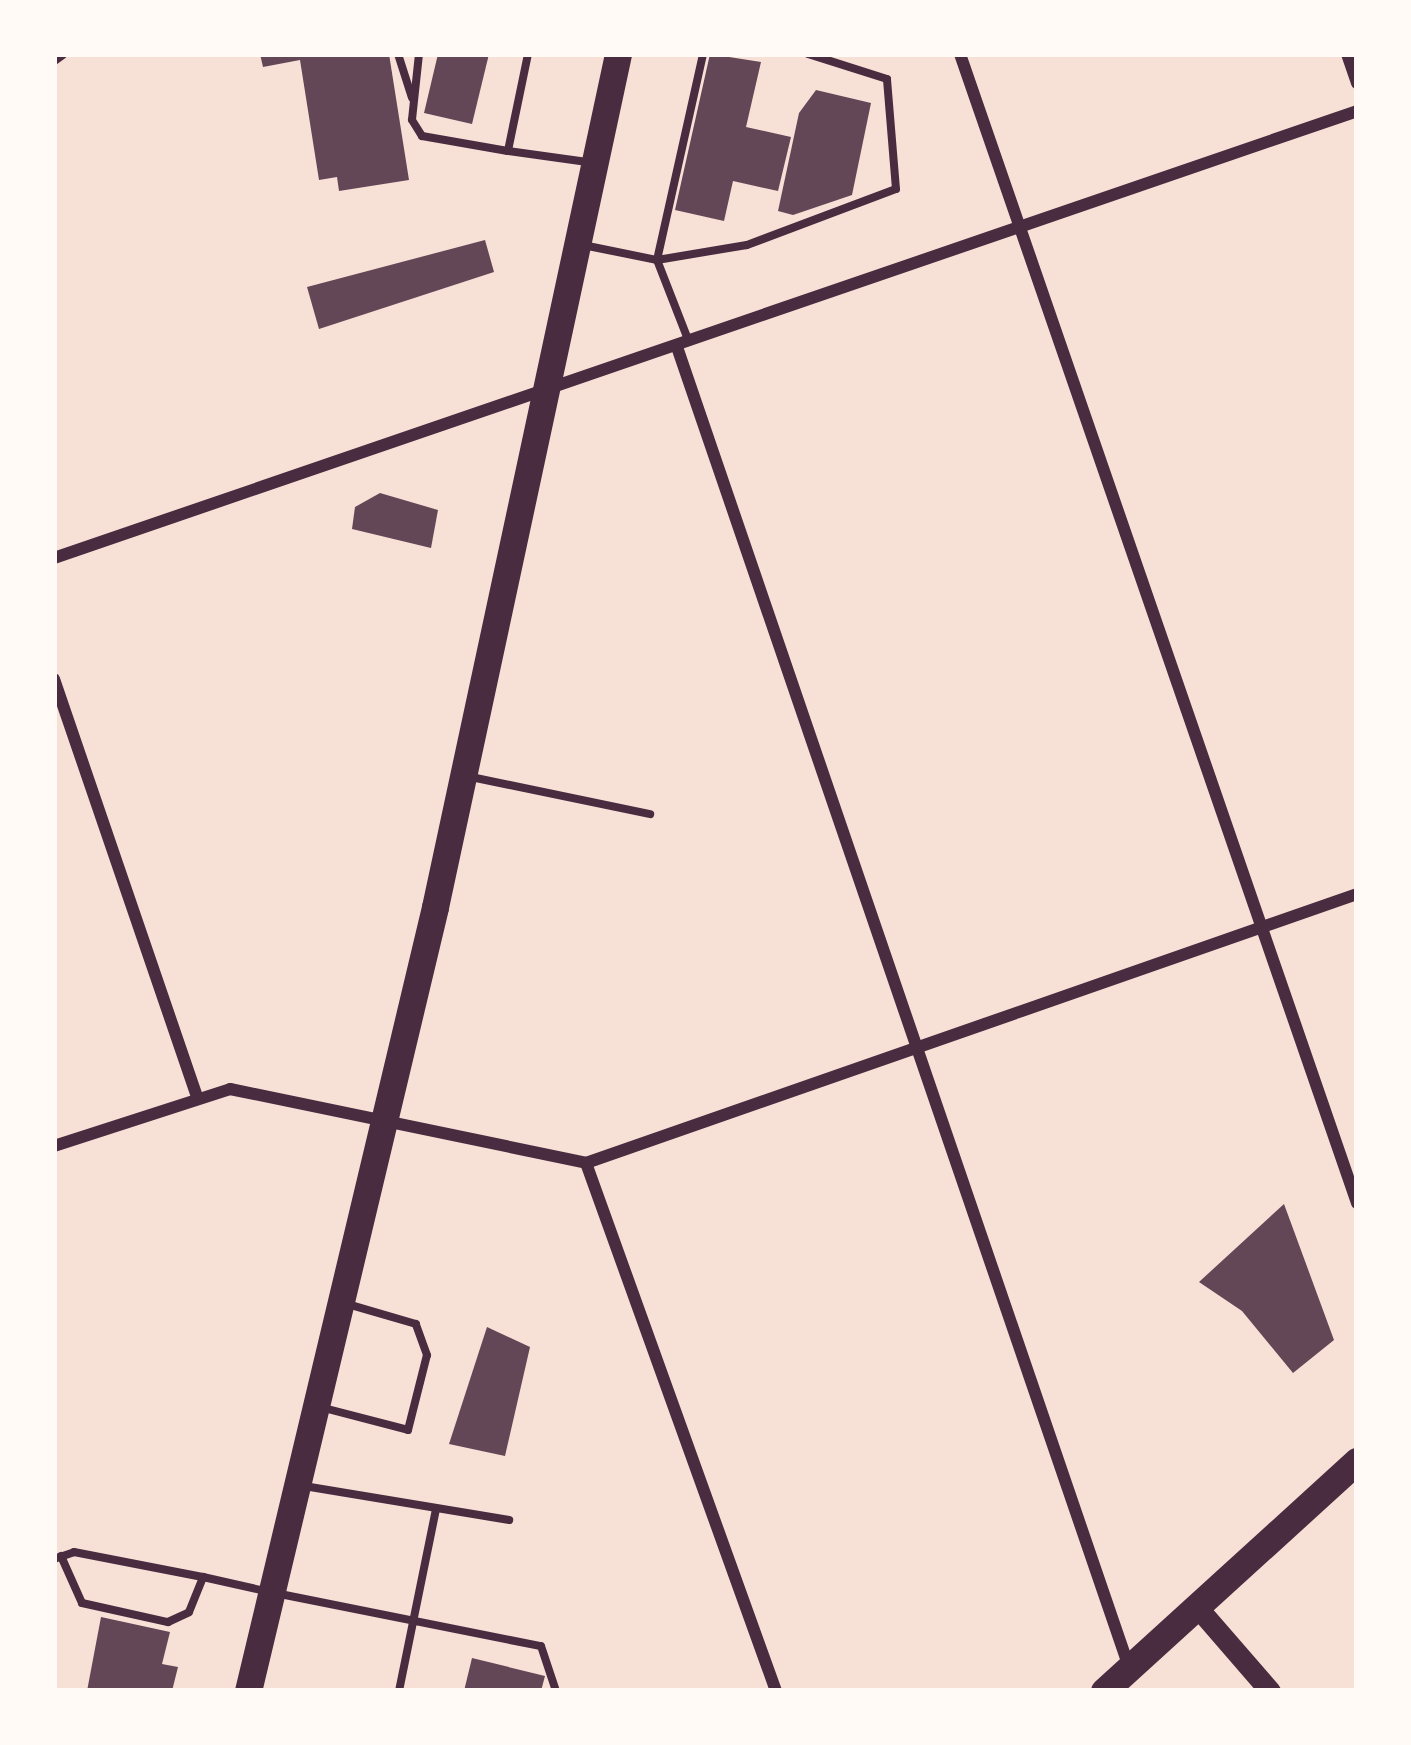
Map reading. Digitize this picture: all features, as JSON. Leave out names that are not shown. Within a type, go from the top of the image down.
[{"type":"main road","points":[[248,1691],[464,775],[618,54]]},
{"type":"main road","points":[[1104,1691],[1357,1461]]},
{"type":"street","points":[[960,54],[1357,1203]]},
{"type":"street","points":[[1347,54],[1357,83]]},
{"type":"street","points":[[54,558],[1357,111]]},
{"type":"street","points":[[683,345],[916,1049],[1130,1668]]},
{"type":"street","points":[[54,679],[197,1096]]},
{"type":"street","points":[[54,1146],[197,1096],[250,1091],[586,1163],[1357,894]]},
{"type":"street","points":[[586,1163],[776,1691]]},
{"type":"street","points":[[1198,1608],[1270,1691]]},
{"type":"lane","points":[[398,54],[422,136],[593,163]]},
{"type":"lane","points":[[413,100],[418,54]]},
{"type":"lane","points":[[508,151],[528,54]]},
{"type":"lane","points":[[683,345],[657,260],[703,54]]},
{"type":"lane","points":[[575,243],[657,260],[748,245],[896,189],[886,79],[808,54]]},
{"type":"lane","points":[[464,775],[650,814]]},
{"type":"lane","points":[[314,1406],[408,1430],[427,1355],[416,1324],[340,1302]]},
{"type":"lane","points":[[294,1484],[509,1520]]},
{"type":"lane","points":[[399,1691],[436,1508]]},
{"type":"lane","points":[[58,1558],[82,1603],[167,1622],[189,1612],[203,1577]]},
{"type":"lane","points":[[58,1558],[203,1577],[413,1624],[542,1646],[558,1671],[558,1691]]},
{"type":"building","points":[[260,54],[389,54],[409,180],[339,191],[337,177],[319,180],[300,60],[263,67]]},
{"type":"building","points":[[438,54],[489,54],[472,124],[424,113]]},
{"type":"building","points":[[710,54],[761,62],[746,127],[791,137],[778,191],[733,181],[724,221],[675,210]]},
{"type":"building","points":[[816,90],[871,103],[852,195],[793,215],[778,211],[799,113]]},
{"type":"building","points":[[485,240],[494,272],[319,329],[307,287]]},
{"type":"building","points":[[380,493],[438,510],[431,548],[352,529],[355,507]]},
{"type":"building","points":[[1284,1204],[1334,1340],[1293,1373],[1242,1311],[1199,1282]]},
{"type":"building","points":[[487,1327],[530,1347],[505,1456],[449,1444]]},
{"type":"building","points":[[101,1617],[170,1632],[162,1664],[178,1667],[172,1691],[87,1691]]},
{"type":"building","points":[[472,1658],[545,1676],[541,1691],[464,1691]]}]
